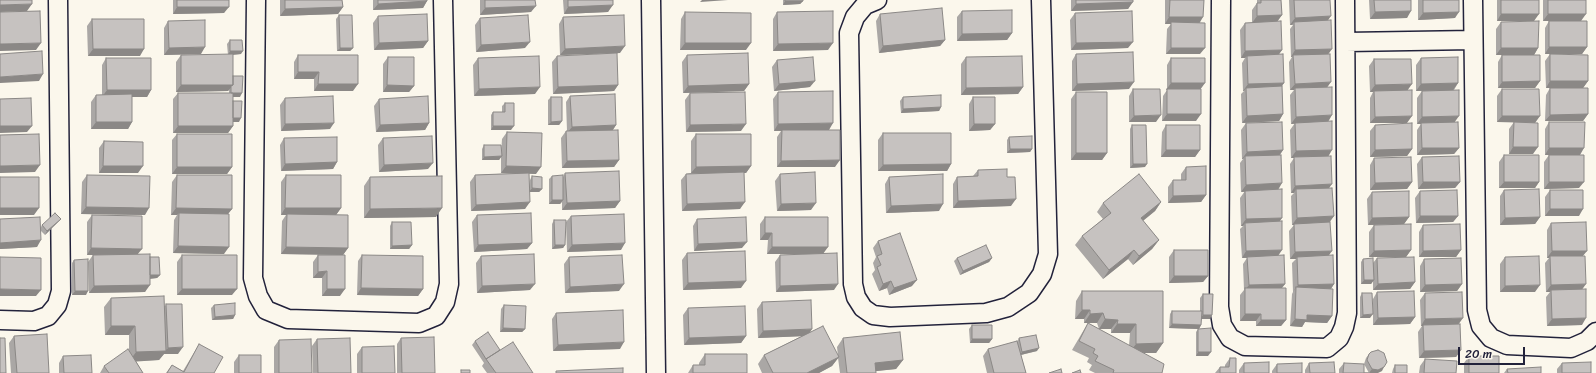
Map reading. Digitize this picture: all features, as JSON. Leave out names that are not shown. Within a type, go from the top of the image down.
[{"type":"street","points":[[0,320],[34,321],[48,316],[57,305],[61,290],[58,0]]},
{"type":"street","points":[[256,0],[253,278],[258,296],[266,310],[288,318],[419,323],[436,316],[445,302],[449,284],[443,0]]},
{"type":"street","points":[[651,0],[656,373]]},
{"type":"street","points":[[876,0],[865,5],[854,17],[849,33],[853,284],[856,296],[863,308],[873,315],[890,317],[986,312],[1008,307],[1029,293],[1042,274],[1048,254],[1042,0]]},
{"type":"street","points":[[1221,0],[1219,307],[1222,325],[1230,338],[1245,346],[1327,348],[1339,338],[1344,327],[1347,313],[1345,0]]},
{"type":"street","points":[[1474,0],[1473,40],[1477,310],[1481,326],[1491,338],[1507,345],[1521,346],[1572,348],[1587,341],[1596,332]]},
{"type":"street","points":[[1346,42],[1473,40]]},
{"type":"building","points":[[0,0],[32,0],[32,4],[0,5]]},
{"type":"building","points":[[177,0],[229,0],[229,7],[177,7]]},
{"type":"building","points":[[285,0],[342,0],[343,7],[285,9]]},
{"type":"building","points":[[378,0],[427,0],[427,1],[378,4]]},
{"type":"building","points":[[485,0],[535,0],[536,6],[485,8]]},
{"type":"building","points":[[568,0],[613,0],[613,5],[568,7]]},
{"type":"building","points":[[803,0],[803,1],[785,1]]},
{"type":"building","points":[[1076,0],[1133,0],[1133,2],[1076,4]]},
{"type":"building","points":[[1170,0],[1204,0],[1203,17],[1169,17]]},
{"type":"building","points":[[1261,0],[1281,0],[1282,15],[1257,16],[1257,3],[1261,3]]},
{"type":"building","points":[[1294,0],[1330,0],[1331,16],[1295,18]]},
{"type":"building","points":[[1374,0],[1411,0],[1411,11],[1375,12]]},
{"type":"building","points":[[1423,0],[1459,0],[1459,12],[1423,13]]},
{"type":"building","points":[[1501,0],[1539,0],[1539,14],[1501,14]]},
{"type":"building","points":[[1548,0],[1586,0],[1586,14],[1548,14]]},
{"type":"building","points":[[942,8],[945,40],[883,46],[880,14]]},
{"type":"building","points":[[1012,10],[1012,33],[962,34],[962,11]]},
{"type":"building","points":[[40,11],[41,43],[0,44],[0,12]]},
{"type":"building","points":[[833,11],[833,43],[778,44],[777,12]]},
{"type":"building","points":[[1132,11],[1133,42],[1076,43],[1075,13]]},
{"type":"building","points":[[685,12],[751,13],[751,43],[685,43]]},
{"type":"building","points":[[427,14],[428,41],[379,43],[378,16]]},
{"type":"building","points":[[339,15],[352,15],[353,48],[340,48]]},
{"type":"building","points":[[528,15],[530,42],[481,45],[480,18]]},
{"type":"building","points":[[624,15],[625,46],[565,49],[563,17]]},
{"type":"building","points":[[92,19],[144,19],[144,49],[93,49]]},
{"type":"building","points":[[205,20],[205,47],[169,48],[168,21]]},
{"type":"building","points":[[1331,20],[1332,49],[1295,50],[1294,22]]},
{"type":"building","points":[[1281,21],[1282,50],[1245,51],[1245,23]]},
{"type":"building","points":[[1539,21],[1538,48],[1501,48],[1501,22]]},
{"type":"building","points":[[1549,21],[1587,21],[1587,47],[1549,47]]},
{"type":"building","points":[[1171,22],[1205,23],[1205,48],[1171,48]]},
{"type":"building","points":[[230,40],[242,40],[243,51],[230,51]]},
{"type":"building","points":[[42,51],[43,74],[0,77],[0,54]]},
{"type":"building","points":[[1133,52],[1134,82],[1077,84],[1076,54]]},
{"type":"building","points":[[617,53],[618,85],[558,87],[557,56]]},
{"type":"building","points":[[748,53],[749,84],[688,86],[687,55]]},
{"type":"building","points":[[233,54],[233,85],[181,85],[181,55]]},
{"type":"building","points":[[1283,54],[1284,83],[1248,84],[1247,56]]},
{"type":"building","points":[[1330,54],[1331,82],[1295,84],[1293,55]]},
{"type":"building","points":[[1550,54],[1588,55],[1588,81],[1550,81]]},
{"type":"building","points":[[298,55],[358,55],[358,84],[318,84],[319,72],[298,72]]},
{"type":"building","points":[[1502,55],[1540,55],[1540,81],[1502,82]]},
{"type":"building","points":[[539,56],[540,87],[479,89],[478,58]]},
{"type":"building","points":[[1022,56],[1023,87],[966,88],[966,57]]},
{"type":"building","points":[[388,57],[414,57],[414,86],[387,85]]},
{"type":"building","points":[[813,57],[815,81],[779,84],[777,60]]},
{"type":"building","points":[[1458,57],[1458,83],[1421,84],[1421,58]]},
{"type":"building","points":[[106,58],[151,58],[151,90],[107,90]]},
{"type":"building","points":[[1171,58],[1205,58],[1205,83],[1171,83]]},
{"type":"building","points":[[1374,59],[1411,59],[1412,84],[1375,85]]},
{"type":"building","points":[[233,76],[243,76],[242,93],[231,93]]},
{"type":"building","points":[[1282,86],[1283,114],[1247,116],[1246,88]]},
{"type":"building","points":[[1332,87],[1332,115],[1296,117],[1295,88]]},
{"type":"building","points":[[1550,88],[1588,88],[1588,114],[1550,115]]},
{"type":"building","points":[[1133,89],[1160,89],[1161,115],[1134,116]]},
{"type":"building","points":[[1167,89],[1201,89],[1201,114],[1167,114]]},
{"type":"building","points":[[1502,89],[1539,89],[1540,116],[1502,116]]},
{"type":"building","points":[[1412,90],[1412,116],[1375,117],[1374,91]]},
{"type":"building","points":[[1459,90],[1459,116],[1422,117],[1422,91]]},
{"type":"building","points":[[833,91],[833,123],[778,124],[778,92]]},
{"type":"building","points":[[745,92],[746,124],[690,125],[690,93]]},
{"type":"building","points":[[1076,92],[1107,92],[1107,153],[1076,153]]},
{"type":"building","points":[[178,93],[233,93],[233,126],[178,126]]},
{"type":"building","points":[[132,94],[132,122],[96,122],[96,95]]},
{"type":"building","points":[[615,94],[616,125],[572,127],[570,96]]},
{"type":"building","points":[[941,95],[941,107],[903,109],[903,97]]},
{"type":"building","points":[[333,96],[334,123],[285,124],[285,98]]},
{"type":"building","points":[[428,96],[429,123],[380,125],[379,99]]},
{"type":"building","points":[[551,97],[562,97],[562,121],[551,122]]},
{"type":"building","points":[[973,97],[995,97],[995,124],[974,124]]},
{"type":"building","points":[[31,98],[32,126],[0,126],[0,99]]},
{"type":"building","points":[[233,101],[242,101],[241,118],[233,118]]},
{"type":"building","points":[[505,103],[514,103],[514,126],[493,126],[493,112],[505,112]]},
{"type":"building","points":[[1332,121],[1332,150],[1296,151],[1295,123]]},
{"type":"building","points":[[1282,122],[1283,150],[1247,152],[1246,123]]},
{"type":"building","points":[[1458,122],[1459,148],[1422,148],[1421,123]]},
{"type":"building","points":[[1514,122],[1538,123],[1538,147],[1513,147]]},
{"type":"building","points":[[1549,122],[1585,122],[1584,148],[1549,148]]},
{"type":"building","points":[[1412,123],[1412,149],[1375,150],[1375,125]]},
{"type":"building","points":[[1132,125],[1146,125],[1147,164],[1133,164]]},
{"type":"building","points":[[1166,125],[1200,125],[1200,150],[1166,150]]},
{"type":"building","points":[[618,130],[619,160],[567,161],[566,131]]},
{"type":"building","points":[[782,130],[840,130],[840,160],[781,161]]},
{"type":"building","points":[[507,132],[542,133],[541,167],[506,166]]},
{"type":"building","points":[[883,133],[951,133],[951,164],[883,165]]},
{"type":"building","points":[[39,134],[40,165],[0,166],[0,135]]},
{"type":"building","points":[[177,134],[232,134],[232,167],[177,167]]},
{"type":"building","points":[[696,134],[751,134],[751,166],[696,167]]},
{"type":"building","points":[[432,136],[433,163],[384,165],[383,138]]},
{"type":"building","points":[[1032,136],[1032,149],[1010,149],[1009,137]]},
{"type":"building","points":[[337,137],[337,162],[285,164],[284,138]]},
{"type":"building","points":[[104,141],[143,142],[143,166],[103,166]]},
{"type":"building","points":[[484,145],[501,145],[502,156],[484,157]]},
{"type":"building","points":[[1281,155],[1282,183],[1246,185],[1245,156]]},
{"type":"building","points":[[1504,155],[1539,155],[1539,182],[1504,182]]},
{"type":"building","points":[[1549,155],[1584,155],[1584,182],[1549,182]]},
{"type":"building","points":[[1331,156],[1332,184],[1295,186],[1294,157]]},
{"type":"building","points":[[1459,156],[1460,182],[1423,182],[1422,157]]},
{"type":"building","points":[[1411,157],[1412,182],[1375,183],[1374,158]]},
{"type":"building","points":[[1206,166],[1206,195],[1173,196],[1173,180],[1186,180],[1186,167]]},
{"type":"building","points":[[1007,169],[1007,177],[1015,177],[1016,199],[958,201],[957,177],[978,176],[978,170]]},
{"type":"building","points":[[619,171],[620,201],[567,203],[565,173]]},
{"type":"building","points":[[744,172],[745,202],[687,204],[686,174]]},
{"type":"building","points":[[815,172],[816,203],[781,204],[780,174]]},
{"type":"building","points":[[529,173],[530,202],[476,205],[475,175]]},
{"type":"building","points":[[943,174],[943,204],[891,206],[889,177]]},
{"type":"building","points":[[1139,174],[1161,202],[1141,218],[1159,240],[1139,256],[1134,250],[1109,270],[1082,236],[1111,213],[1103,203]]},
{"type":"building","points":[[87,175],[150,176],[149,208],[86,207]]},
{"type":"building","points":[[177,175],[232,175],[232,209],[176,208]]},
{"type":"building","points":[[286,175],[341,175],[341,208],[285,208]]},
{"type":"building","points":[[563,175],[563,200],[552,200],[552,176]]},
{"type":"building","points":[[442,176],[442,208],[370,209],[370,177]]},
{"type":"building","points":[[532,176],[542,177],[542,189],[532,188]]},
{"type":"building","points":[[0,177],[39,177],[39,208],[0,208]]},
{"type":"building","points":[[1332,188],[1334,216],[1297,218],[1296,189]]},
{"type":"building","points":[[1282,189],[1282,218],[1246,219],[1245,191]]},
{"type":"building","points":[[1539,189],[1540,217],[1505,218],[1504,190]]},
{"type":"building","points":[[1457,190],[1458,216],[1420,216],[1420,191]]},
{"type":"building","points":[[1550,190],[1583,190],[1583,209],[1550,209]]},
{"type":"building","points":[[1409,191],[1409,217],[1372,218],[1372,192]]},
{"type":"building","points":[[55,213],[61,219],[47,231],[42,225]]},
{"type":"building","points":[[179,213],[229,214],[229,247],[178,246]]},
{"type":"building","points":[[531,213],[532,243],[478,245],[477,215]]},
{"type":"building","points":[[287,214],[348,215],[348,248],[286,247]]},
{"type":"building","points":[[624,214],[625,243],[572,245],[571,216]]},
{"type":"building","points":[[92,215],[142,216],[142,249],[91,248]]},
{"type":"building","points":[[40,217],[41,240],[0,243],[0,219]]},
{"type":"building","points":[[746,217],[747,242],[698,244],[697,219]]},
{"type":"building","points":[[765,217],[828,217],[828,247],[772,247],[772,233],[765,233]]},
{"type":"building","points":[[554,220],[566,220],[565,245],[555,245]]},
{"type":"building","points":[[1282,221],[1282,250],[1246,251],[1245,223]]},
{"type":"building","points":[[392,222],[411,222],[412,245],[392,246]]},
{"type":"building","points":[[1330,222],[1332,251],[1295,252],[1294,224]]},
{"type":"building","points":[[1586,222],[1587,251],[1552,251],[1551,223]]},
{"type":"building","points":[[1411,224],[1411,250],[1374,251],[1374,225]]},
{"type":"building","points":[[1460,224],[1461,250],[1423,251],[1423,225]]},
{"type":"building","points":[[900,233],[917,280],[894,288],[891,281],[883,284],[877,267],[881,265],[877,256],[882,254],[878,241]]},
{"type":"building","points":[[986,245],[992,258],[963,271],[957,258]]},
{"type":"building","points":[[1174,250],[1208,250],[1208,276],[1174,276]]},
{"type":"building","points":[[745,251],[746,281],[688,283],[687,253]]},
{"type":"building","points":[[837,253],[838,284],[780,286],[780,255]]},
{"type":"building","points":[[150,254],[150,285],[94,286],[93,255]]},
{"type":"building","points":[[534,254],[535,284],[482,286],[481,256]]},
{"type":"building","points":[[182,255],[237,255],[237,289],[182,289]]},
{"type":"building","points":[[318,255],[345,255],[345,289],[327,289],[327,271],[318,272]]},
{"type":"building","points":[[362,255],[423,256],[423,289],[361,288]]},
{"type":"building","points":[[622,255],[624,284],[570,287],[569,257]]},
{"type":"building","points":[[1284,255],[1285,284],[1249,285],[1247,257]]},
{"type":"building","points":[[1333,255],[1334,284],[1298,285],[1297,257]]},
{"type":"building","points":[[1539,256],[1540,285],[1505,286],[1505,257]]},
{"type":"building","points":[[1550,256],[1585,256],[1586,284],[1551,285]]},
{"type":"building","points":[[0,257],[41,258],[41,290],[0,289]]},
{"type":"building","points":[[150,257],[159,257],[160,275],[150,275]]},
{"type":"building","points":[[1414,257],[1415,282],[1378,284],[1377,258]]},
{"type":"building","points":[[1373,258],[1374,280],[1364,280],[1363,259]]},
{"type":"building","points":[[1461,258],[1462,284],[1425,285],[1424,259]]},
{"type":"building","points":[[88,259],[88,291],[75,291],[74,260]]},
{"type":"building","points":[[1296,287],[1333,289],[1332,316],[1307,315],[1307,320],[1295,319]]},
{"type":"building","points":[[1245,288],[1286,288],[1286,320],[1261,320],[1261,314],[1245,314]]},
{"type":"building","points":[[1586,289],[1586,318],[1552,319],[1551,290]]},
{"type":"building","points":[[1082,291],[1163,291],[1163,343],[1136,344],[1136,324],[1117,324],[1118,320],[1105,319],[1103,313],[1090,314],[1090,310],[1082,310]]},
{"type":"building","points":[[1414,291],[1415,317],[1378,318],[1377,292]]},
{"type":"building","points":[[1462,292],[1463,318],[1425,319],[1425,293]]},
{"type":"building","points":[[1362,293],[1372,293],[1373,314],[1363,315]]},
{"type":"building","points":[[1203,294],[1213,294],[1212,315],[1203,315]]},
{"type":"building","points":[[164,296],[166,351],[136,352],[135,326],[111,326],[111,298]]},
{"type":"building","points":[[811,300],[812,329],[763,331],[762,302]]},
{"type":"building","points":[[235,303],[235,315],[215,317],[214,305]]},
{"type":"building","points":[[166,304],[182,304],[183,347],[168,348]]},
{"type":"building","points":[[504,305],[526,306],[525,329],[503,328]]},
{"type":"building","points":[[745,306],[746,336],[689,338],[688,308]]},
{"type":"building","points":[[623,310],[624,342],[558,345],[556,313]]},
{"type":"building","points":[[1172,311],[1202,311],[1201,325],[1172,324]]},
{"type":"building","points":[[1088,323],[1164,364],[1162,373],[1113,373],[1114,370],[1095,361],[1098,356],[1093,353],[1095,349],[1079,341]]},
{"type":"building","points":[[1460,324],[1461,350],[1424,351],[1423,325]]},
{"type":"building","points":[[972,325],[992,325],[992,339],[972,339]]},
{"type":"building","points":[[823,326],[839,357],[807,373],[773,373],[764,355]]},
{"type":"building","points":[[1211,328],[1211,352],[1198,352],[1198,329]]},
{"type":"building","points":[[488,332],[500,350],[486,359],[475,341]]},
{"type":"building","points":[[900,332],[903,360],[875,363],[876,373],[847,373],[843,338]]},
{"type":"building","points":[[47,334],[49,373],[17,373],[14,336]]},
{"type":"building","points":[[1036,335],[1039,348],[1022,352],[1019,338]]},
{"type":"building","points":[[434,337],[435,373],[402,373],[401,338]]},
{"type":"building","points":[[0,338],[5,338],[6,373],[0,373]]},
{"type":"building","points":[[350,338],[351,373],[318,373],[317,339]]},
{"type":"building","points":[[311,339],[312,373],[279,373],[279,340]]},
{"type":"building","points":[[1017,341],[1026,373],[994,373],[988,349]]},
{"type":"building","points":[[513,342],[533,373],[496,373],[486,359]]},
{"type":"building","points":[[199,344],[223,357],[214,373],[167,373],[172,365],[184,372]]},
{"type":"building","points":[[394,346],[395,373],[362,373],[362,347]]},
{"type":"building","points":[[128,349],[143,373],[109,373],[104,366]]},
{"type":"building","points":[[1378,350],[1384,353],[1387,362],[1384,367],[1378,370],[1372,369],[1367,360],[1371,352]]},
{"type":"building","points":[[705,354],[747,354],[747,373],[693,373],[693,365],[705,365]]},
{"type":"building","points":[[91,355],[92,373],[64,373],[63,356]]},
{"type":"building","points":[[239,355],[261,355],[261,373],[239,373]]},
{"type":"building","points":[[1469,356],[1499,356],[1499,373],[1469,373]]},
{"type":"building","points":[[1230,358],[1236,358],[1236,373],[1220,373],[1220,367],[1229,367]]},
{"type":"building","points":[[1425,359],[1457,361],[1456,373],[1424,373]]},
{"type":"building","points":[[1269,362],[1269,373],[1244,373],[1244,363]]},
{"type":"building","points":[[1334,362],[1335,373],[1310,373],[1309,363]]},
{"type":"building","points":[[1591,362],[1591,373],[1562,373],[1562,363]]},
{"type":"building","points":[[1302,363],[1302,373],[1277,373],[1277,364]]},
{"type":"building","points":[[1344,363],[1364,364],[1364,373],[1343,373]]},
{"type":"building","points":[[1395,365],[1407,365],[1407,373],[1395,373]]},
{"type":"building","points":[[1541,367],[1541,373],[1508,373],[1507,369]]},
{"type":"building","points":[[623,368],[623,373],[556,373],[556,371]]},
{"type":"building","points":[[1061,369],[1062,373],[1049,373]]},
{"type":"building","points":[[461,370],[470,370],[470,373],[461,373]]},
{"type":"building","points":[[1080,370],[1081,373],[1072,373]]}]
